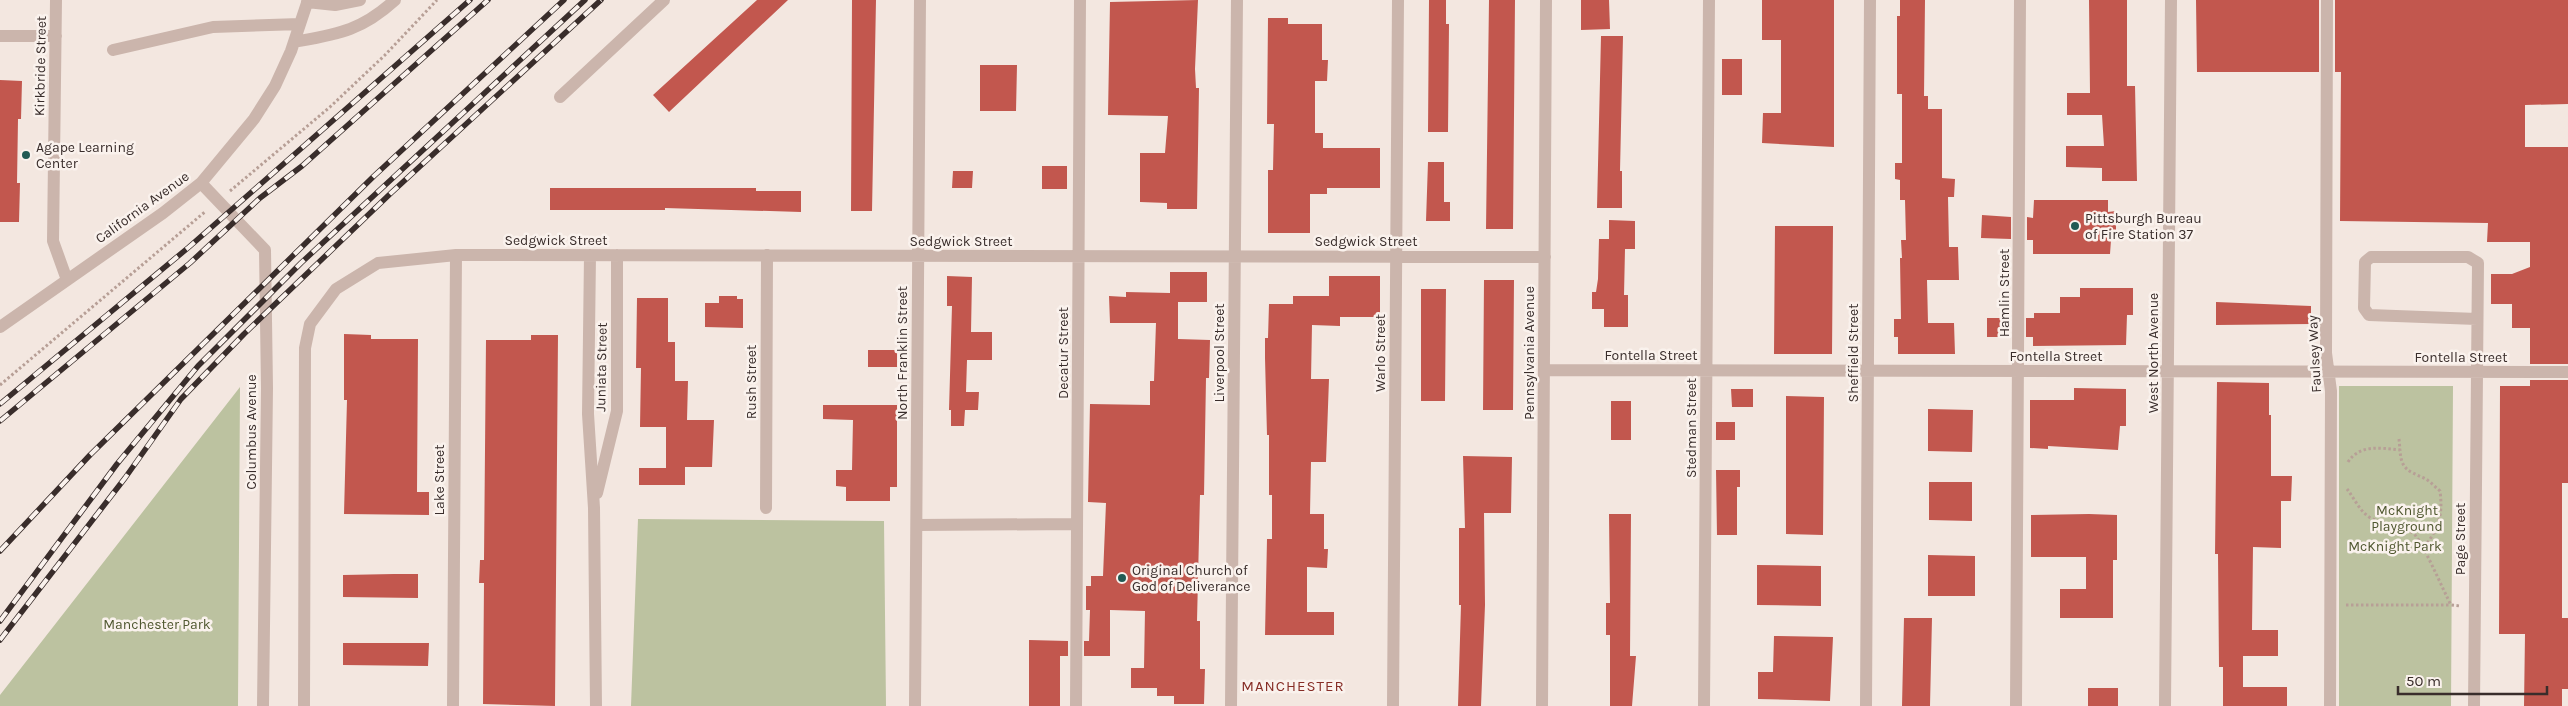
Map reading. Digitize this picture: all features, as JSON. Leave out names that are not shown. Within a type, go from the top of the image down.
[{"type":"street","name":"Kirkbride Street","points":[[56,0],[52,241],[67,280]]},
{"type":"street","points":[[308,1],[335,5],[360,0]]},
{"type":"street","points":[[294,42],[355,30],[395,0]]},
{"type":"street","points":[[560,97],[664,0]]},
{"type":"street","name":"North Franklin Street","points":[[915,706],[918,525],[920,0]]},
{"type":"street","name":"Decatur Street","points":[[1076,706],[1080,0]]},
{"type":"street","name":"Liverpool Street","points":[[1231,706],[1237,0]]},
{"type":"street","name":"Warlo Street","points":[[1393,706],[1398,0]]},
{"type":"street","name":"Pennsylvania Avenue","points":[[1542,706],[1546,0]]},
{"type":"street","name":"Stedman Street","points":[[1704,706],[1709,0]]},
{"type":"street","name":"Sheffield Street","points":[[1866,706],[1870,0]]},
{"type":"street","name":"Hamlin Street","points":[[2016,706],[2020,0]]},
{"type":"street","name":"West North Avenue","points":[[2165,706],[2171,0]]},
{"type":"street","name":"Faulsey Way","points":[[2327,0],[2326,353],[2331,391],[2330,706]]},
{"type":"street","name":"California Avenue","points":[[0,327],[163,213],[201,183],[254,119],[275,86],[294,42],[308,1]]},
{"type":"street","points":[[113,50],[212,27],[300,24]]},
{"type":"street","points":[[0,36],[56,36]]},
{"type":"street","name":"Columbus Avenue","points":[[201,183],[214,194],[265,250],[266,388],[263,706]]},
{"type":"street","name":"Sedgwick Street","points":[[304,706],[305,348],[310,324],[336,289],[378,262],[456,255],[1545,257]]},
{"type":"street","name":"Lake Street","points":[[453,706],[456,255]]},
{"type":"street","name":"Juniata Street","points":[[590,255],[588,414],[594,508],[596,706]]},
{"type":"street","name":"Juniata Street","points":[[594,508],[617,411],[617,255]]},
{"type":"street","name":"Rush Street","points":[[766,508],[767,255]]},
{"type":"street","name":"Page Street","points":[[2474,706],[2478,263],[2472,258],[2371,256],[2365,262],[2364,308],[2369,315],[2477,319]]},
{"type":"street","name":"Fontella Street","points":[[1544,370],[2568,372]]},
{"type":"street","points":[[918,525],[1077,524]]},
{"type":"path","points":[[230,192],[330,107],[385,55],[436,0]]},
{"type":"path","points":[[0,385],[207,211]]},
{"type":"path","points":[[2399,439],[2404,468],[2409,473],[2425,479],[2440,491],[2441,517],[2437,528],[2424,547]]},
{"type":"path","points":[[2400,450],[2370,448],[2359,450],[2347,463],[2344,477],[2346,487],[2360,508],[2369,517],[2414,533],[2424,547],[2426,557],[2451,605]]},
{"type":"path","points":[[2331,478],[2344,477]]},
{"type":"path","points":[[2330,604],[2474,606]]},
{"type":"green space","name":"McKnight Park","points":[[2339,386],[2453,386],[2451,706],[2339,706]]},
{"type":"green space","name":"Manchester Park","points":[[240,387],[238,706],[0,706],[0,695]]},
{"type":"green space","points":[[638,519],[884,521],[886,706],[631,706]]},
{"type":"building","points":[[757,0],[788,0],[669,112],[653,95]]},
{"type":"building","points":[[852,0],[876,0],[872,211],[851,211]]},
{"type":"building","points":[[1198,0],[1195,69],[1196,88],[1199,88],[1197,209],[1167,209],[1167,203],[1140,202],[1140,153],[1165,153],[1168,116],[1108,115],[1110,2]]},
{"type":"building","points":[[1429,0],[1446,0],[1446,24],[1449,24],[1448,132],[1428,132]]},
{"type":"building","points":[[1489,0],[1515,0],[1513,229],[1486,229]]},
{"type":"building","points":[[1581,0],[1609,0],[1610,29],[1581,30]]},
{"type":"building","points":[[1762,0],[1834,0],[1834,147],[1762,143],[1763,113],[1781,113],[1781,40],[1762,40]]},
{"type":"building","points":[[1900,0],[1925,0],[1924,96],[1928,96],[1928,109],[1942,109],[1942,178],[1955,179],[1954,197],[1948,197],[1949,247],[1958,247],[1959,280],[1927,280],[1928,323],[1954,323],[1955,354],[1898,354],[1898,337],[1894,337],[1894,319],[1901,319],[1901,240],[1906,240],[1905,200],[1900,200],[1900,180],[1895,179],[1895,163],[1902,163],[1902,94],[1897,94],[1897,16],[1900,16]]},
{"type":"building","points":[[2089,0],[2127,0],[2127,86],[2135,86],[2137,181],[2102,181],[2102,168],[2066,167],[2066,146],[2104,146],[2102,115],[2067,115],[2067,93],[2090,93]]},
{"type":"building","points":[[2196,0],[2319,0],[2319,72],[2197,72]]},
{"type":"building","points":[[2335,0],[2568,0],[2568,104],[2525,105],[2525,147],[2568,147],[2568,364],[2530,364],[2530,328],[2512,328],[2512,304],[2491,304],[2491,274],[2512,274],[2530,267],[2530,242],[2487,242],[2488,223],[2340,221],[2341,72],[2335,72]]},
{"type":"building","points":[[1268,18],[1288,18],[1288,24],[1322,24],[1322,60],[1328,60],[1327,81],[1315,81],[1315,133],[1323,133],[1323,148],[1380,148],[1380,188],[1327,188],[1327,194],[1310,194],[1310,233],[1268,233],[1268,170],[1273,170],[1274,124],[1267,124]]},
{"type":"building","points":[[1601,36],[1623,36],[1620,171],[1622,171],[1622,208],[1597,208]]},
{"type":"building","points":[[1722,59],[1742,59],[1742,95],[1722,95]]},
{"type":"building","points":[[980,65],[1017,65],[1016,111],[980,111]]},
{"type":"building","points":[[0,80],[22,81],[21,119],[18,119],[17,183],[20,183],[19,222],[0,222]]},
{"type":"building","points":[[1428,162],[1444,162],[1444,202],[1450,202],[1450,221],[1426,221]]},
{"type":"building","points":[[1042,166],[1067,166],[1067,189],[1042,189]]},
{"type":"building","points":[[953,171],[973,171],[972,188],[952,188]]},
{"type":"building","points":[[550,188],[756,188],[756,191],[801,191],[801,212],[665,208],[665,210],[550,210]]},
{"type":"building","name":"Pittsburgh Bureau of Fire Station 37","points":[[2034,200],[2108,200],[2108,212],[2116,211],[2116,240],[2111,240],[2110,254],[2033,254],[2033,240],[2027,240],[2027,217],[2033,218]]},
{"type":"building","points":[[1982,215],[2011,217],[2011,239],[1981,238]]},
{"type":"building","points":[[1609,220],[1635,221],[1635,249],[1625,249],[1624,295],[1628,295],[1628,327],[1604,327],[1604,309],[1592,309],[1592,292],[1596,292],[1598,279],[1599,239],[1609,239]]},
{"type":"building","points":[[1775,226],[1833,226],[1832,354],[1774,354]]},
{"type":"building","points":[[1170,272],[1207,272],[1207,302],[1178,302],[1178,339],[1210,340],[1209,378],[1206,378],[1204,495],[1200,495],[1197,621],[1200,621],[1200,669],[1205,669],[1204,704],[1174,704],[1174,696],[1157,696],[1157,688],[1131,688],[1131,668],[1144,668],[1145,611],[1110,610],[1110,656],[1084,656],[1084,641],[1089,641],[1090,610],[1086,610],[1086,586],[1091,586],[1091,576],[1103,576],[1106,503],[1088,502],[1090,404],[1150,405],[1150,381],[1154,381],[1156,323],[1110,323],[1109,296],[1126,297],[1126,292],[1170,293]]},
{"type":"building","points":[[947,276],[972,277],[971,332],[992,332],[992,360],[967,360],[966,392],[979,392],[978,410],[965,410],[964,426],[951,426],[951,410],[949,410],[952,306],[947,306]]},
{"type":"building","points":[[1329,276],[1380,276],[1380,317],[1340,317],[1340,326],[1312,325],[1311,379],[1329,379],[1326,462],[1311,462],[1310,514],[1324,514],[1324,549],[1328,549],[1327,568],[1307,567],[1307,612],[1334,612],[1334,635],[1265,635],[1267,539],[1272,539],[1272,495],[1269,495],[1269,435],[1267,435],[1265,358],[1265,338],[1268,338],[1269,304],[1293,304],[1293,296],[1329,296]]},
{"type":"building","points":[[1484,280],[1514,280],[1513,410],[1483,410]]},
{"type":"building","points":[[2080,288],[2133,288],[2133,315],[2127,315],[2126,345],[2033,346],[2033,337],[2026,337],[2026,318],[2034,318],[2034,313],[2060,313],[2060,297],[2080,297]]},
{"type":"building","points":[[1421,289],[1446,289],[1445,401],[1421,401]]},
{"type":"building","points":[[719,296],[737,296],[737,299],[743,299],[743,328],[705,327],[705,303],[719,303]]},
{"type":"building","points":[[637,298],[668,298],[668,342],[675,342],[675,381],[688,381],[687,420],[714,420],[712,467],[685,467],[685,485],[639,485],[639,468],[666,468],[666,427],[640,427],[641,368],[636,368]]},
{"type":"building","points":[[2216,302],[2311,306],[2311,324],[2216,325]]},
{"type":"building","points":[[1987,318],[2010,318],[2010,337],[1987,337]]},
{"type":"building","points":[[344,334],[371,335],[371,339],[418,339],[417,492],[429,492],[429,515],[344,514],[347,400],[344,400]]},
{"type":"building","points":[[531,335],[558,335],[555,706],[483,704],[484,583],[479,583],[480,560],[484,560],[486,340],[531,340]]},
{"type":"building","points":[[868,350],[897,350],[897,367],[868,367]]},
{"type":"building","points":[[2530,380],[2568,380],[2568,483],[2562,483],[2562,618],[2568,618],[2568,689],[2562,689],[2562,706],[2524,706],[2525,634],[2499,634],[2500,386],[2530,386]]},
{"type":"building","points":[[2217,382],[2269,383],[2271,476],[2292,476],[2291,501],[2281,501],[2281,548],[2253,547],[2252,630],[2278,630],[2278,656],[2243,656],[2243,687],[2287,687],[2287,706],[2223,706],[2223,667],[2219,667],[2218,554],[2215,554]]},
{"type":"building","points":[[2074,388],[2126,389],[2126,426],[2120,426],[2118,450],[2048,446],[2048,449],[2030,448],[2030,400],[2074,400]]},
{"type":"building","points":[[1731,389],[1753,389],[1753,407],[1732,407]]},
{"type":"building","points":[[1786,396],[1824,397],[1823,535],[1786,534]]},
{"type":"building","points":[[1611,401],[1631,401],[1631,440],[1611,440]]},
{"type":"building","points":[[823,405],[897,405],[897,487],[890,487],[890,501],[846,501],[846,487],[836,486],[836,470],[852,470],[853,420],[823,419]]},
{"type":"building","points":[[1928,409],[1973,410],[1972,452],[1928,451]]},
{"type":"building","points":[[1716,422],[1735,422],[1735,440],[1716,440]]},
{"type":"building","points":[[1463,456],[1512,457],[1511,513],[1484,513],[1485,605],[1481,706],[1458,706],[1461,605],[1459,605],[1459,528],[1465,528]]},
{"type":"building","points":[[1716,470],[1740,470],[1740,487],[1737,487],[1737,535],[1717,535]]},
{"type":"building","points":[[1929,482],[1972,482],[1972,521],[1929,520]]},
{"type":"building","points":[[1609,514],[1631,514],[1630,656],[1636,656],[1632,706],[1610,706],[1610,635],[1606,635],[1606,603],[1610,603]]},
{"type":"building","points":[[2031,515],[2117,515],[2117,560],[2113,560],[2113,618],[2060,618],[2060,589],[2086,589],[2086,557],[2031,557]]},
{"type":"building","points":[[1928,555],[1975,556],[1975,596],[1928,596]]},
{"type":"building","points":[[1757,565],[1821,566],[1821,606],[1757,605]]},
{"type":"building","points":[[418,574],[418,598],[343,597],[343,575]]},
{"type":"building","points":[[1904,618],[1932,618],[1930,706],[1902,706]]},
{"type":"building","points":[[1774,636],[1833,637],[1830,701],[1758,699],[1758,672],[1773,672]]},
{"type":"building","points":[[1029,640],[1068,641],[1068,656],[1060,656],[1060,706],[1029,706]]},
{"type":"building","points":[[343,643],[429,643],[428,666],[343,665]]},
{"type":"building","points":[[2088,688],[2118,688],[2118,706],[2088,706]]},
{"type":"railway","points":[[0,404],[189,247],[470,0]]},
{"type":"railway","points":[[0,421],[190,263],[260,198],[302,166],[488,0]]},
{"type":"railway","points":[[0,551],[90,455],[374,176],[564,0]]},
{"type":"railway","points":[[0,621],[117,464],[198,366],[301,263],[585,0]]},
{"type":"railway","points":[[0,640],[125,478],[181,399],[244,334],[391,193],[601,0]]},
{"type":"place","name":"Agape Learning Center","points":[[26,155]]},
{"type":"place","name":"Pittsburgh Bureau of Fire Station 37","points":[[2075,226]]},
{"type":"place","name":"Original Church of God of Deliverance","points":[[1122,578]]},
{"type":"district","name":"MANCHESTER","points":[[1293,686]]},
{"type":"park label","name":"McKnight Playground","points":[[2407,518]]}]
